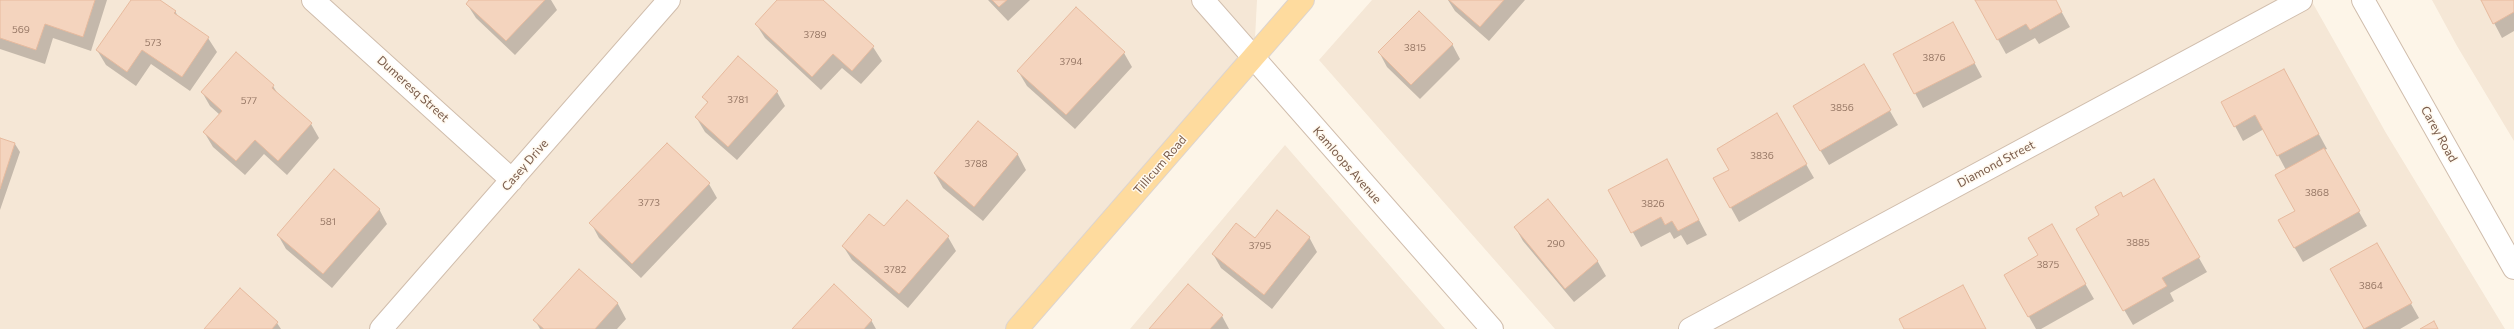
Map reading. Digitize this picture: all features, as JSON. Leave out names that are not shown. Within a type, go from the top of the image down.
[{"type":"main road","name":"Tillicum Road","points":[[1017,329],[1303,0]]},
{"type":"street","name":"Dumeresq Street","points":[[313,0],[512,180]]},
{"type":"street","name":"Casey Drive","points":[[381,329],[669,0]]},
{"type":"street","name":"Kamloops Avenue","points":[[1203,0],[1492,329]]},
{"type":"street","name":"Diamond Street","points":[[1690,329],[2301,0]]},
{"type":"street","name":"Carey Road","points":[[2363,0],[2514,268]]},
{"type":"shaded area","points":[[0,0],[1257,0],[1254,58],[1014,329],[0,329]]},
{"type":"shaded area","points":[[1372,0],[2311,0],[2386,133],[2505,329],[1555,329],[1319,60]]},
{"type":"shaded area","points":[[2432,0],[2514,0],[2514,141],[2457,46]]},
{"type":"shaded area","points":[[1285,145],[1445,329],[1130,329]]},
{"type":"building","points":[[0,0],[95,0],[83,37],[45,24],[36,50],[0,38]]},
{"type":"building","points":[[131,0],[160,0],[176,11],[174,13],[209,37],[182,77],[142,50],[127,72],[96,50]]},
{"type":"building","points":[[469,0],[545,0],[506,41],[466,4]]},
{"type":"building","points":[[777,0],[823,0],[874,46],[852,71],[833,54],[812,77],[755,24]]},
{"type":"building","points":[[992,0],[1007,0],[999,7]]},
{"type":"building","points":[[1449,0],[1504,0],[1480,27]]},
{"type":"building","points":[[1975,0],[2056,0],[2062,12],[2030,30],[2026,24],[1997,40]]},
{"type":"building","points":[[2481,0],[2514,0],[2514,12],[2493,24]]},
{"type":"building","points":[[1076,7],[1125,52],[1066,115],[1017,71]]},
{"type":"building","points":[[1419,11],[1453,44],[1411,85],[1378,52]]},
{"type":"building","points":[[1953,22],[1975,63],[1914,94],[1893,54]]},
{"type":"building","points":[[236,52],[274,85],[272,88],[312,123],[278,161],[255,140],[236,161],[203,132],[222,111],[201,92]]},
{"type":"building","points":[[738,56],[778,91],[728,147],[695,117],[708,102],[702,97]]},
{"type":"building","points":[[1864,64],[1891,110],[1820,151],[1793,106]]},
{"type":"building","points":[[2284,69],[2319,134],[2277,156],[2255,115],[2234,127],[2221,102]]},
{"type":"building","points":[[1777,113],[1807,164],[1730,208],[1713,178],[1729,170],[1717,149]]},
{"type":"building","points":[[978,121],[1018,154],[974,207],[934,173]]},
{"type":"building","points":[[0,138],[15,143],[0,189]]},
{"type":"building","points":[[667,143],[710,183],[632,264],[589,223]]},
{"type":"building","points":[[2324,148],[2360,211],[2294,248],[2278,220],[2295,211],[2275,175]]},
{"type":"building","points":[[1667,159],[1699,220],[1678,231],[1672,221],[1665,225],[1661,217],[1631,233],[1608,190]]},
{"type":"building","points":[[334,169],[380,209],[323,274],[277,235]]},
{"type":"building","points":[[2154,179],[2200,257],[2162,278],[2167,286],[2123,311],[2076,229],[2099,215],[2095,207],[2121,192],[2123,197]]},
{"type":"building","points":[[1548,199],[1598,261],[1565,289],[1514,227]]},
{"type":"building","points":[[907,200],[949,236],[899,294],[842,246],[869,214],[884,226]]},
{"type":"building","points":[[1277,210],[1310,237],[1264,295],[1212,254],[1236,223],[1255,238]]},
{"type":"building","points":[[2052,224],[2086,284],[2028,317],[2004,275],[2038,255],[2028,238]]},
{"type":"building","points":[[2377,243],[2412,303],[2364,329],[2330,269]]},
{"type":"building","points":[[579,269],[618,303],[595,329],[544,329],[533,320]]},
{"type":"building","points":[[834,284],[872,320],[864,329],[792,329]]},
{"type":"building","points":[[1188,284],[1223,315],[1210,329],[1149,329]]},
{"type":"building","points":[[1963,285],[1986,329],[1904,329],[1899,319]]},
{"type":"building","points":[[240,288],[278,322],[272,329],[204,329]]},
{"type":"building","points":[[2434,321],[2438,329],[2420,329]]}]
